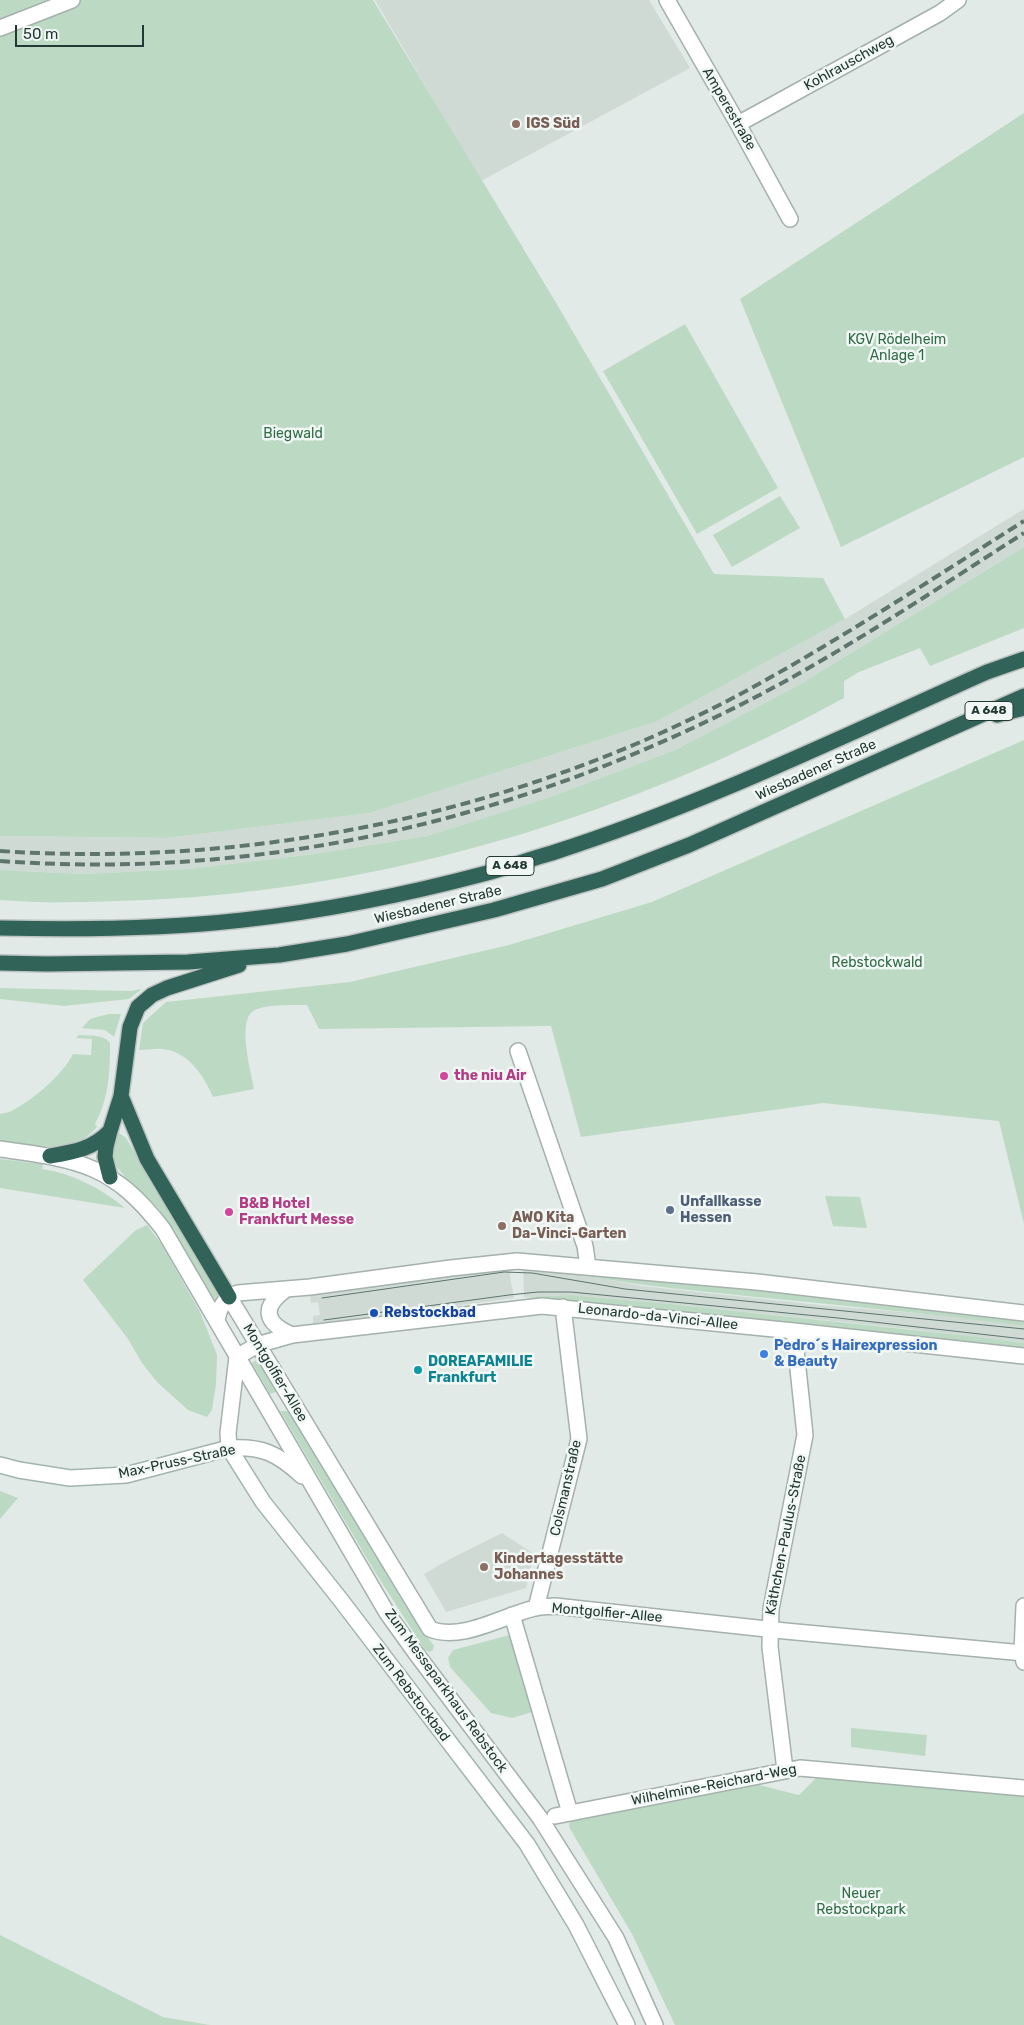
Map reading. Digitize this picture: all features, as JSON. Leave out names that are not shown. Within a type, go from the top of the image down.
[{"type":"highway","points":[[987,672],[1024,648]]},
{"type":"highway","name":"Wiesbadener Straße","points":[[0,928],[178,926],[243,920],[313,910],[488,873],[673,810],[730,787],[987,672],[1024,659]]},
{"type":"highway","name":"Wiesbadener Straße","points":[[0,962],[47,964],[188,962],[279,955],[347,944],[494,910],[602,880],[689,845],[1024,696]]},
{"type":"highway","points":[[954,726],[1024,708]]},
{"type":"highway","points":[[110,1177],[106,1157],[110,1131],[121,1096],[130,1027],[138,1007],[152,995],[215,972],[279,955]]},
{"type":"highway","points":[[121,1096],[147,1159],[229,1297]]},
{"type":"highway","points":[[50,1156],[80,1151],[92,1146],[110,1131]]},
{"type":"street","points":[[0,28],[72,0]]},
{"type":"street","name":"Amperestraße","points":[[667,0],[790,219]]},
{"type":"street","name":"Kohlrauschweg","points":[[738,124],[940,13],[958,0]]},
{"type":"street","points":[[518,1051],[585,1246],[588,1266]]},
{"type":"street","points":[[0,1149],[50,1156],[88,1166],[110,1177],[139,1200],[163,1229],[237,1357],[228,1433],[229,1448]]},
{"type":"street","points":[[217,1321],[221,1304],[229,1297],[254,1290],[285,1290],[517,1261],[831,1289],[1024,1313]]},
{"type":"street","points":[[285,1290],[272,1301],[270,1320],[279,1329],[292,1335]]},
{"type":"street","name":"Montgolfier-Allee","points":[[229,1297],[430,1629],[438,1632],[456,1633],[536,1608],[555,1606],[1023,1656]]},
{"type":"street","name":"Leonardo-da-Vinci-Allee","points":[[237,1357],[257,1344],[292,1335],[521,1307],[563,1307],[1024,1356]]},
{"type":"street","name":"Colsmanstraße","points":[[536,1608],[579,1439],[563,1307]]},
{"type":"street","name":"Käthchen-Paulus-Straße","points":[[786,1770],[769,1630],[771,1609],[805,1435],[794,1331]]},
{"type":"street","name":"Zum Messeparkhaus Rebstock","points":[[237,1357],[387,1613],[545,1826],[616,1938],[655,2025]]},
{"type":"street","name":"Max-Pruss-Straße","points":[[0,1465],[70,1478],[126,1475],[229,1448],[250,1447],[271,1454],[290,1465],[312,1486]]},
{"type":"street","name":"Zum Rebstockbad","points":[[229,1448],[263,1502],[346,1607],[527,1844],[576,1925],[627,2025]]},
{"type":"street","points":[[1023,1656],[1024,1606]]},
{"type":"street","name":"Wilhelmine-Reichard-Weg","points":[[512,1615],[562,1814],[800,1768],[1024,1788]]},
{"type":"shaded area","name":"IGS Süd","points":[[375,0],[649,0],[690,68],[481,181]]},
{"type":"shaded area","points":[[1024,509],[1024,547],[797,686],[675,750],[550,797],[427,836],[314,854],[188,869],[83,874],[0,870],[0,836],[167,838],[370,813],[658,721],[845,619]]},
{"type":"shaded area","points":[[511,1266],[510,1276],[514,1298],[313,1325],[313,1316],[320,1315],[318,1302],[311,1303],[309,1291]]},
{"type":"shaded area","points":[[523,1267],[548,1268],[642,1286],[820,1305],[962,1317],[1024,1326],[1024,1343],[670,1304],[570,1295],[524,1297]]},
{"type":"shaded area","name":"Kindertagesstätte Johannes","points":[[502,1533],[534,1554],[526,1588],[446,1612],[424,1574]]},
{"type":"green space","name":"Biegwald","points":[[0,0],[373,0],[555,301],[714,574],[823,578],[845,619],[658,721],[370,813],[167,838],[0,836]]},
{"type":"green space","name":"KGV Rödelheim Anlage 1","points":[[1024,113],[1024,457],[841,547],[740,299]]},
{"type":"green space","points":[[685,324],[778,488],[697,534],[603,371]]},
{"type":"green space","points":[[780,496],[800,528],[732,567],[713,535]]},
{"type":"green space","points":[[1024,547],[1024,628],[930,666],[920,648],[859,672],[844,681],[844,698],[762,740],[679,777],[593,810],[506,839],[417,862],[328,880],[237,893],[146,900],[54,902],[0,900],[0,870],[83,874],[188,869],[314,854],[427,836],[550,797],[675,750],[797,686]]},
{"type":"green space","name":"Rebstockwald","points":[[1024,740],[1024,1224],[999,1121],[823,1103],[581,1137],[551,1026],[319,1029],[307,1005],[264,1007],[253,1011],[248,1017],[246,1025],[246,1048],[254,1089],[213,1097],[200,1073],[180,1054],[162,1049],[139,1050],[143,1023],[166,1002],[350,982],[509,945],[652,902]]},
{"type":"green space","points":[[0,988],[131,991],[142,989],[129,999],[64,1006],[0,999]]},
{"type":"green space","points":[[108,1014],[121,1014],[114,1037],[105,1030],[82,1028],[90,1019]]},
{"type":"green space","points":[[79,1035],[104,1038],[110,1043],[108,1085],[100,1114],[95,1124],[97,1127],[85,1138],[71,1145],[53,1147],[0,1141],[0,1114],[23,1105],[39,1092],[55,1078],[73,1054],[91,1055],[92,1039],[76,1038]]},
{"type":"green space","points":[[118,1132],[126,1138],[221,1299],[215,1302],[158,1208],[117,1167],[113,1158],[113,1143],[115,1133]]},
{"type":"green space","points":[[0,1159],[43,1164],[42,1169],[64,1174],[86,1183],[107,1194],[125,1208],[0,1188]]},
{"type":"green space","points":[[825,1196],[860,1197],[867,1228],[833,1226]]},
{"type":"green space","points":[[147,1225],[162,1245],[200,1312],[217,1355],[216,1384],[212,1410],[207,1417],[188,1410],[157,1382],[142,1363],[128,1339],[83,1280],[136,1230]]},
{"type":"green space","points":[[548,1268],[1024,1319],[1024,1326],[909,1312],[653,1286],[590,1277]]},
{"type":"green space","points":[[570,1295],[978,1337],[1024,1343],[1024,1350],[965,1341],[524,1297]]},
{"type":"green space","points":[[259,1358],[278,1391],[270,1394],[252,1363]]},
{"type":"green space","points":[[280,1411],[289,1411],[405,1605],[434,1646],[430,1652],[425,1650],[375,1572]]},
{"type":"green space","points":[[0,1491],[18,1498],[0,1519]]},
{"type":"green space","points":[[510,1635],[532,1712],[512,1718],[491,1713],[450,1667],[448,1658],[453,1650]]},
{"type":"green space","points":[[851,1728],[927,1735],[925,1756],[851,1747]]},
{"type":"green space","name":"Neuer Rebstockpark","points":[[818,1776],[1024,1795],[1024,2025],[675,2025],[632,1934],[569,1827],[570,1819],[751,1783],[799,1795]]},
{"type":"green space","points":[[0,1935],[163,2017],[210,2025],[0,2025]]},
{"type":"tram line","points":[[322,1298],[504,1272],[532,1273],[625,1289],[1024,1329]]},
{"type":"tram line","points":[[324,1320],[509,1295],[538,1292],[571,1292],[838,1318],[1024,1339]]},
{"type":"railway","points":[[0,851],[96,854],[193,850],[289,840],[384,823],[478,800],[570,770],[660,734],[746,691],[851,630],[1024,521]]},
{"type":"railway","points":[[0,861],[98,865],[194,861],[290,850],[384,833],[477,810],[568,780],[658,744],[746,702],[852,642],[1024,533]]},
{"type":"place","name":"IGS Süd","points":[[516,124]]},
{"type":"place","name":"the niu Air","points":[[444,1076]]},
{"type":"place","name":"Unfallkasse Hessen","points":[[670,1210]]},
{"type":"place","name":"B&B Hotel Frankfurt Messe","points":[[229,1212]]},
{"type":"place","name":"AWO Kita Da-Vinci-Garten","points":[[502,1226]]},
{"type":"place","name":"Rebstockbad","points":[[374,1313]]},
{"type":"place","name":"Pedro´s Hairexpression & Beauty","points":[[764,1354]]},
{"type":"place","name":"DOREAFAMILIE Frankfurt","points":[[418,1370]]},
{"type":"place","name":"Kindertagesstätte Johannes","points":[[484,1567]]}]
